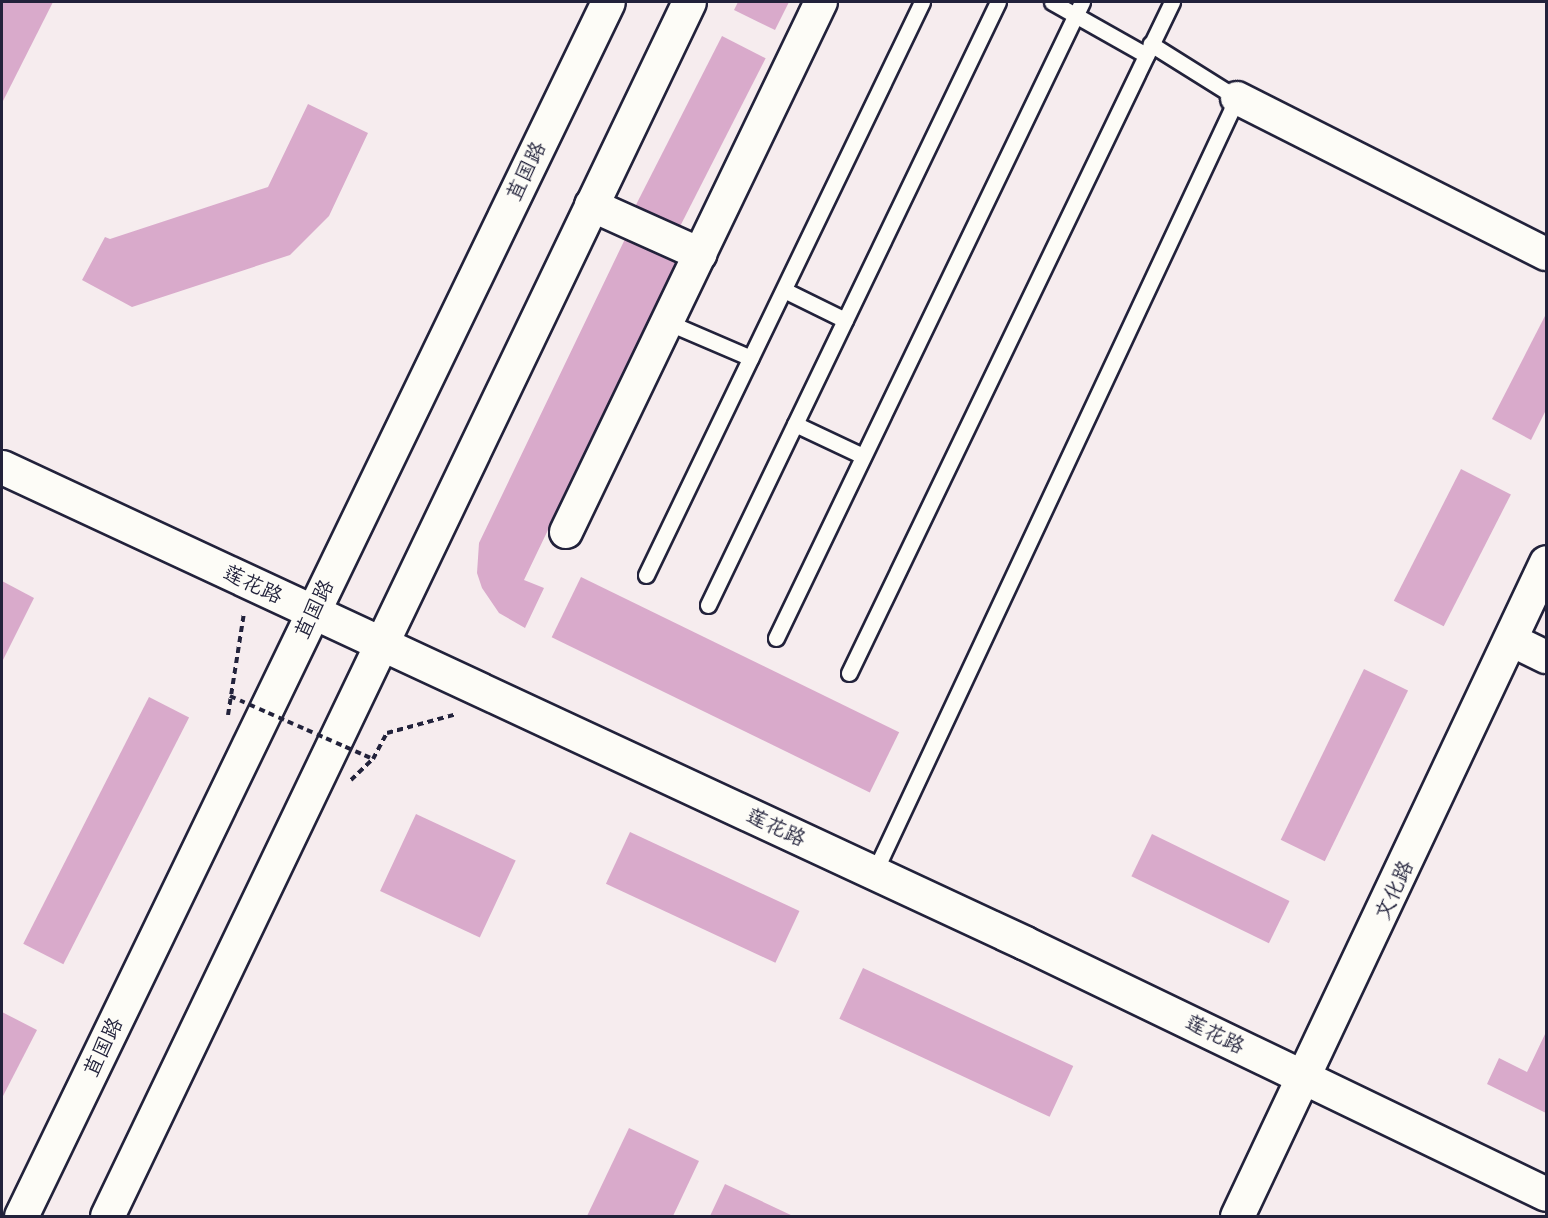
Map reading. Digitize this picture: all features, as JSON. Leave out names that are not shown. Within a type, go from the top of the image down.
[{"type":"main road","name":"苴国路","points":[[21,1216],[608,2]]},
{"type":"main road","points":[[107,1216],[379,643],[689,2]]},
{"type":"main road","name":"莲花路","points":[[2,467],[874,873],[1546,1194]]},
{"type":"main road","name":"文化路","points":[[1237,1216],[1306,1078],[1546,562]]},
{"type":"street","points":[[566,532],[821,2]]},
{"type":"street","points":[[1236,98],[1546,254]]},
{"type":"street","points":[[591,205],[700,254]]},
{"type":"street","points":[[1511,640],[1546,657]]},
{"type":"lane","points":[[646,575],[922,2]]},
{"type":"lane","points":[[708,605],[999,2]]},
{"type":"lane","points":[[874,873],[1236,98],[1078,8],[1052,2]]},
{"type":"lane","points":[[849,674],[1172,2]]},
{"type":"lane","points":[[776,638],[1078,8]]},
{"type":"lane","points":[[784,290],[845,320]]},
{"type":"lane","points":[[667,322],[751,358]]},
{"type":"lane","points":[[795,424],[863,456]]},
{"type":"path","points":[[249,582],[230,696],[373,759],[387,733],[504,701]]},
{"type":"building","points":[[2,2],[53,2],[2,103]]},
{"type":"building","points":[[738,2],[789,2],[775,30],[734,10]]},
{"type":"building","points":[[722,36],[766,58],[675,236],[631,214]]},
{"type":"building","points":[[308,104],[368,133],[329,216],[290,255],[132,307],[82,280],[105,237],[110,239],[268,187]]},
{"type":"building","points":[[625,239],[676,263],[524,580],[544,588],[525,628],[499,613],[482,588],[477,573],[479,543]]},
{"type":"building","points":[[1546,314],[1546,410],[1531,440],[1492,419]]},
{"type":"building","points":[[1461,469],[1511,494],[1444,626],[1394,601]]},
{"type":"building","points":[[581,577],[899,732],[870,792],[552,637]]},
{"type":"building","points":[[2,581],[34,598],[2,662]]},
{"type":"building","points":[[1364,669],[1408,690],[1325,861],[1281,840]]},
{"type":"building","points":[[149,697],[189,717],[63,964],[23,944]]},
{"type":"building","points":[[416,814],[516,860],[480,938],[380,891]]},
{"type":"building","points":[[630,832],[799,911],[775,963],[606,884]]},
{"type":"building","points":[[1152,834],[1290,901],[1269,943],[1131,876]]},
{"type":"building","points":[[863,968],[1073,1066],[1050,1117],[839,1019]]},
{"type":"building","points":[[2,1012],[37,1030],[2,1098]]},
{"type":"building","points":[[1546,1032],[1546,1113],[1487,1084],[1499,1058],[1527,1072]]},
{"type":"building","points":[[629,1128],[699,1161],[673,1216],[587,1216]]},
{"type":"building","points":[[725,1184],[793,1216],[710,1216]]}]
